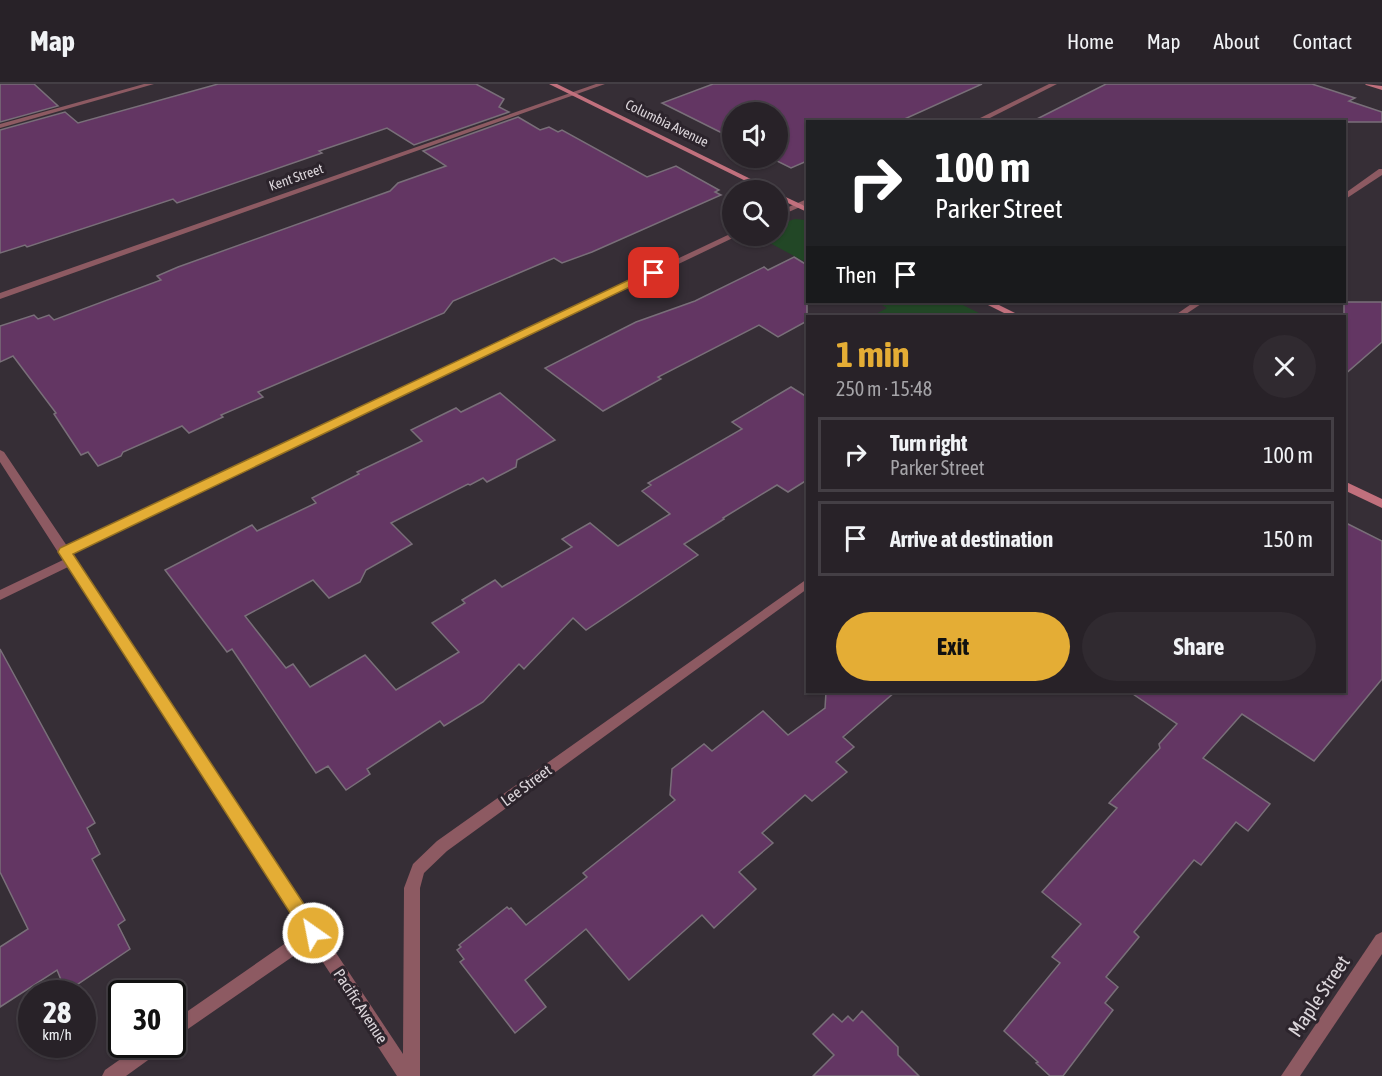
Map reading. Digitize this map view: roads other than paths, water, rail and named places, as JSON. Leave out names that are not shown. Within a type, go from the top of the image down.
[{"type":"street","points":[[0,126],[151,84]]},
{"type":"street","name":"Columbia Avenue","points":[[552,84],[748,180]]},
{"type":"street","name":"Kent Street","points":[[0,296],[602,84]]},
{"type":"street","points":[[979,120],[1054,84]]},
{"type":"street","points":[[1368,84],[1382,88]]},
{"type":"street","points":[[1346,197],[1382,171]]},
{"type":"street","points":[[788,198],[803,203]]},
{"type":"street","points":[[788,210],[803,203]]},
{"type":"street","points":[[0,595],[68,556],[722,241]]},
{"type":"street","points":[[989,303],[1014,315]]},
{"type":"street","points":[[1180,315],[1198,303]]},
{"type":"street","name":"Pacific Avenue","points":[[0,454],[409,1076]]},
{"type":"street","points":[[1346,486],[1382,504]]},
{"type":"street","name":"Lee Street","points":[[409,1076],[412,888],[418,869],[442,846],[806,585]]},
{"type":"street","points":[[186,1022],[313,933]]},
{"type":"street","name":"Maple Street","points":[[1290,1076],[1382,940]]},
{"type":"street","points":[[111,1076],[136,1058]]}]
